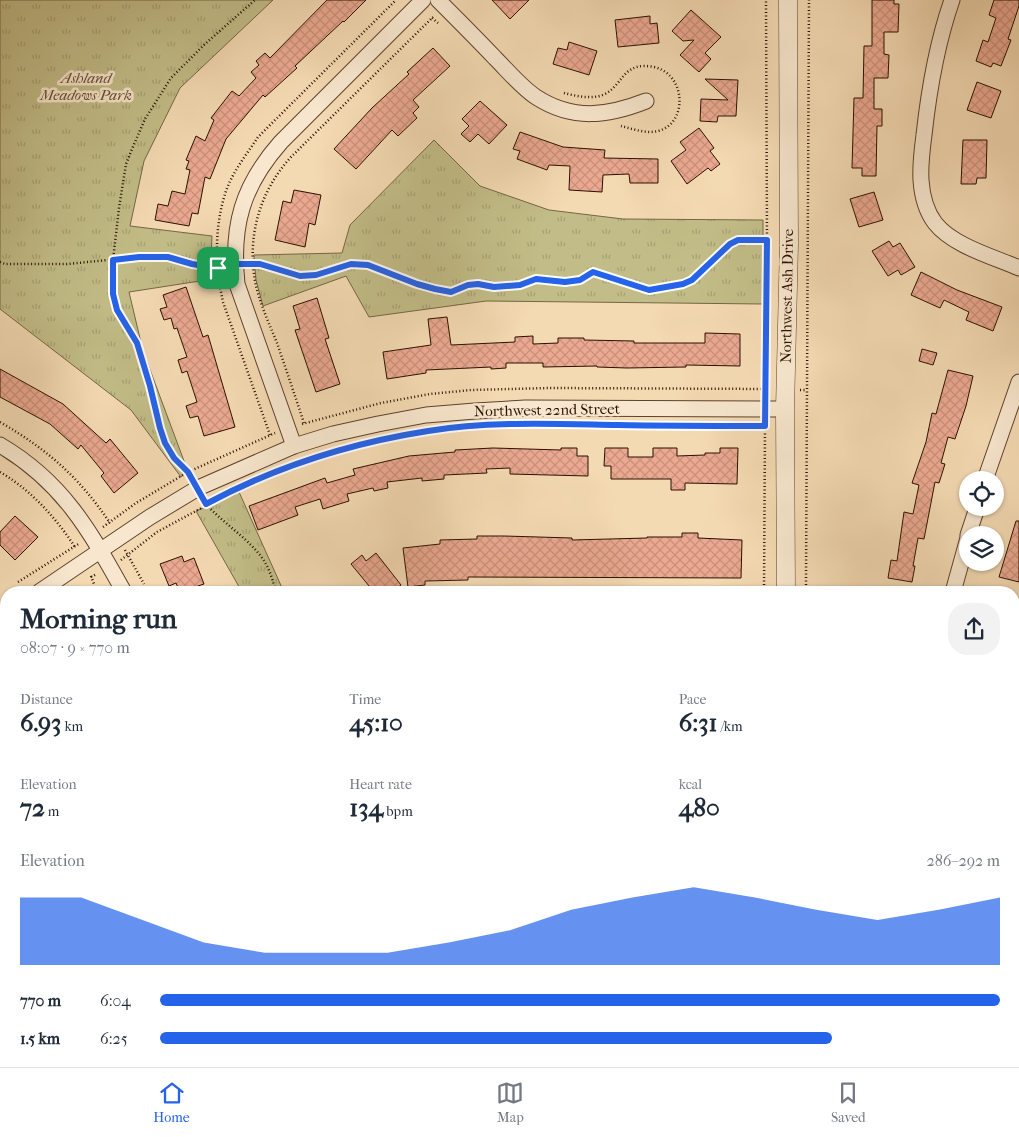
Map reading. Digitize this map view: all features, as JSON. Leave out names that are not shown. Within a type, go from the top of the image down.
[{"type":"street","points":[[294,446],[237,284],[235,264],[237,222],[244,198],[266,160],[281,142],[422,0]]},
{"type":"street","name":"Northwest Ash Drive","points":[[786,586],[785,409],[789,244],[788,0]]},
{"type":"street","points":[[952,0],[936,59],[927,109],[921,164],[923,194],[927,210],[936,224],[950,236],[963,244],[1019,268]]},
{"type":"street","points":[[441,3],[521,84],[536,97],[552,106],[586,114],[605,114],[626,109],[646,101]]},
{"type":"street","points":[[988,471],[1019,382]]},
{"type":"street","name":"Northwest 22nd Street","points":[[48,586],[100,550],[198,488],[294,446],[333,434],[426,415],[525,408],[785,409]]},
{"type":"street","points":[[0,445],[26,463],[61,494],[81,519],[121,586]]},
{"type":"street","points":[[955,586],[959,570]]},
{"type":"path","points":[[255,0],[180,68],[171,78],[145,119],[126,164],[113,260],[113,294],[117,310],[137,343],[165,443],[174,458],[188,472],[206,504],[263,559],[274,586]]},
{"type":"path","points":[[270,435],[223,302],[218,281],[216,245],[221,211],[227,190],[244,157],[258,137],[396,0]]},
{"type":"path","points":[[764,586],[767,240],[766,0]]},
{"type":"path","points":[[806,585],[809,0]]},
{"type":"path","points":[[304,423],[255,282],[253,247],[256,222],[266,192],[281,168],[432,18],[441,3]]},
{"type":"path","points":[[432,18],[438,23]]},
{"type":"path","points":[[560,92],[574,96],[596,97],[611,90],[624,74],[638,66],[650,66],[662,70],[671,76],[680,98],[679,110],[673,121],[660,131],[647,132],[619,125]]},
{"type":"path","points":[[0,262],[5,264],[67,264],[139,257],[168,257],[192,264],[218,268],[235,264],[254,264],[276,268],[300,276],[316,275],[351,264],[368,265],[417,284],[451,292],[468,285],[478,284],[494,287],[520,285],[536,279],[565,282],[580,280],[593,272],[649,290],[683,284],[692,280],[730,244],[738,240],[767,240]]},
{"type":"path","points":[[499,426],[765,426]]},
{"type":"path","points":[[257,480],[339,450],[380,440]]},
{"type":"path","points":[[0,472],[50,514],[75,547],[94,584]]},
{"type":"path","points":[[91,577],[128,556],[157,532],[240,487]]},
{"type":"green space","name":"Ashland Meadows Park","points":[[0,0],[273,0],[180,88],[144,161],[130,226],[212,236],[213,279],[129,292],[143,351],[187,469],[181,477],[131,410],[0,309]]},
{"type":"green space","points":[[434,140],[480,186],[549,210],[623,219],[763,220],[763,304],[486,301],[369,317],[346,276],[263,306],[256,280],[254,255],[342,253],[350,225]]},
{"type":"green space","points":[[239,492],[281,586],[239,586],[196,511]]},
{"type":"building","points":[[327,0],[366,0],[295,66],[297,68],[265,97],[263,95],[226,139],[210,179],[205,177],[198,214],[192,213],[189,226],[155,220],[158,204],[168,206],[172,191],[185,194],[190,170],[186,169],[189,161],[186,160],[196,136],[205,141],[214,120],[211,118],[232,91],[239,96],[256,78],[251,72],[259,65],[256,61],[265,53],[270,58]]},
{"type":"building","points":[[492,0],[529,0],[510,19]]},
{"type":"building","points":[[872,0],[894,0],[894,4],[899,4],[898,32],[884,32],[884,54],[889,55],[888,78],[874,78],[874,109],[882,109],[882,126],[877,126],[876,176],[862,176],[862,168],[852,168],[854,98],[863,98],[864,46],[872,46]]},
{"type":"building","points":[[994,0],[1019,0],[1019,6],[1008,39],[1011,40],[1001,66],[993,63],[991,67],[976,61],[983,40],[988,42],[996,18],[989,15]]},
{"type":"building","points":[[691,10],[721,37],[705,53],[711,59],[699,72],[680,55],[694,40],[683,41],[672,31]]},
{"type":"building","points":[[650,16],[650,24],[657,23],[659,43],[618,47],[615,20]]},
{"type":"building","points":[[569,42],[597,51],[589,75],[553,64],[558,48],[567,50]]},
{"type":"building","points":[[433,48],[450,66],[413,100],[419,107],[413,113],[417,118],[398,136],[392,130],[356,169],[334,149],[372,108],[409,74],[407,72]]},
{"type":"building","points":[[705,79],[738,80],[736,116],[718,116],[717,122],[700,121],[701,99],[728,100]]},
{"type":"building","points":[[977,82],[1001,91],[991,118],[967,110]]},
{"type":"building","points":[[480,101],[507,125],[489,144],[478,134],[470,142],[461,134],[469,126],[462,119]]},
{"type":"building","points":[[699,128],[714,148],[710,151],[720,164],[711,171],[708,168],[687,184],[671,161],[686,150],[680,142]]},
{"type":"building","points":[[520,132],[563,147],[605,150],[604,158],[658,159],[658,183],[630,183],[629,174],[603,175],[602,192],[569,190],[570,166],[549,165],[547,170],[517,159],[520,151],[513,149]]},
{"type":"building","points":[[963,140],[987,140],[986,178],[977,178],[976,184],[961,184]]},
{"type":"building","points":[[294,190],[321,195],[315,225],[309,223],[305,247],[275,240],[283,201],[291,203]]},
{"type":"building","points":[[874,192],[883,220],[859,227],[850,199]]},
{"type":"building","points":[[889,241],[893,247],[900,243],[915,267],[901,275],[898,270],[888,276],[872,251]]},
{"type":"building","points":[[921,272],[957,290],[1002,307],[993,331],[966,320],[969,312],[944,300],[940,308],[911,295]]},
{"type":"building","points":[[186,287],[203,337],[208,335],[235,427],[204,436],[198,416],[190,418],[186,406],[197,402],[187,371],[182,373],[178,360],[187,357],[177,328],[174,329],[171,318],[164,320],[160,309],[167,307],[163,295]]},
{"type":"building","points":[[317,298],[329,338],[325,339],[340,384],[316,392],[295,330],[300,329],[293,306]]},
{"type":"building","points":[[447,317],[451,345],[515,342],[515,337],[533,336],[533,344],[558,343],[558,338],[634,341],[634,343],[705,343],[705,333],[740,334],[740,366],[543,367],[543,363],[506,363],[506,368],[426,370],[426,373],[387,379],[383,352],[431,345],[428,319]]},
{"type":"building","points":[[922,349],[937,353],[933,365],[919,361]]},
{"type":"building","points":[[0,369],[63,404],[106,443],[110,439],[138,473],[114,493],[101,476],[104,473],[81,445],[78,449],[50,424],[0,397]]},
{"type":"building","points":[[948,370],[973,376],[966,406],[955,439],[948,437],[941,463],[945,464],[939,483],[935,482],[924,539],[918,538],[912,582],[888,578],[891,560],[897,561],[904,512],[913,514],[919,485],[912,483],[926,442],[932,413],[936,414]]},
{"type":"building","points":[[493,448],[561,450],[561,448],[577,448],[577,456],[588,456],[588,476],[510,474],[510,468],[486,469],[487,473],[444,475],[444,479],[422,481],[422,478],[387,482],[388,488],[374,491],[373,488],[347,494],[349,501],[323,509],[320,499],[295,507],[298,515],[258,530],[249,506],[325,478],[327,483],[355,475],[353,469],[409,456],[455,452],[455,450]]},
{"type":"building","points":[[605,448],[628,448],[628,457],[653,457],[653,448],[677,448],[677,456],[705,455],[705,453],[720,453],[720,448],[738,448],[737,484],[685,483],[685,490],[671,490],[671,479],[611,479],[611,466],[604,466]]},
{"type":"building","points":[[15,516],[38,537],[15,560],[0,545],[0,532]]},
{"type":"building","points":[[1016,521],[1019,521],[1019,582],[999,577],[1001,571],[1004,571],[1004,561]]},
{"type":"building","points":[[682,533],[698,533],[698,538],[742,540],[741,578],[468,577],[468,580],[425,581],[425,585],[408,586],[403,548],[440,544],[440,540],[477,539],[477,536],[572,538],[572,540],[682,537]]},
{"type":"building","points":[[376,553],[401,585],[369,586],[351,564],[362,555],[366,561]]},
{"type":"building","points":[[182,556],[184,562],[194,558],[204,584],[198,586],[177,586],[176,583],[169,586],[160,564]]},
{"type":"route","points":[[738,240],[767,240],[765,426],[566,425],[483,426],[430,430],[339,450],[265,476],[206,504],[188,472],[174,458],[165,443],[137,343],[117,310],[113,294],[113,260],[139,257],[168,257],[192,264],[218,268],[235,264],[260,264],[300,276],[316,275],[351,264],[368,265],[417,284],[451,292],[468,285],[478,284],[507,287],[520,285],[536,279],[565,282],[580,280],[593,272],[649,290],[683,284],[692,280],[730,244],[738,240]]}]
